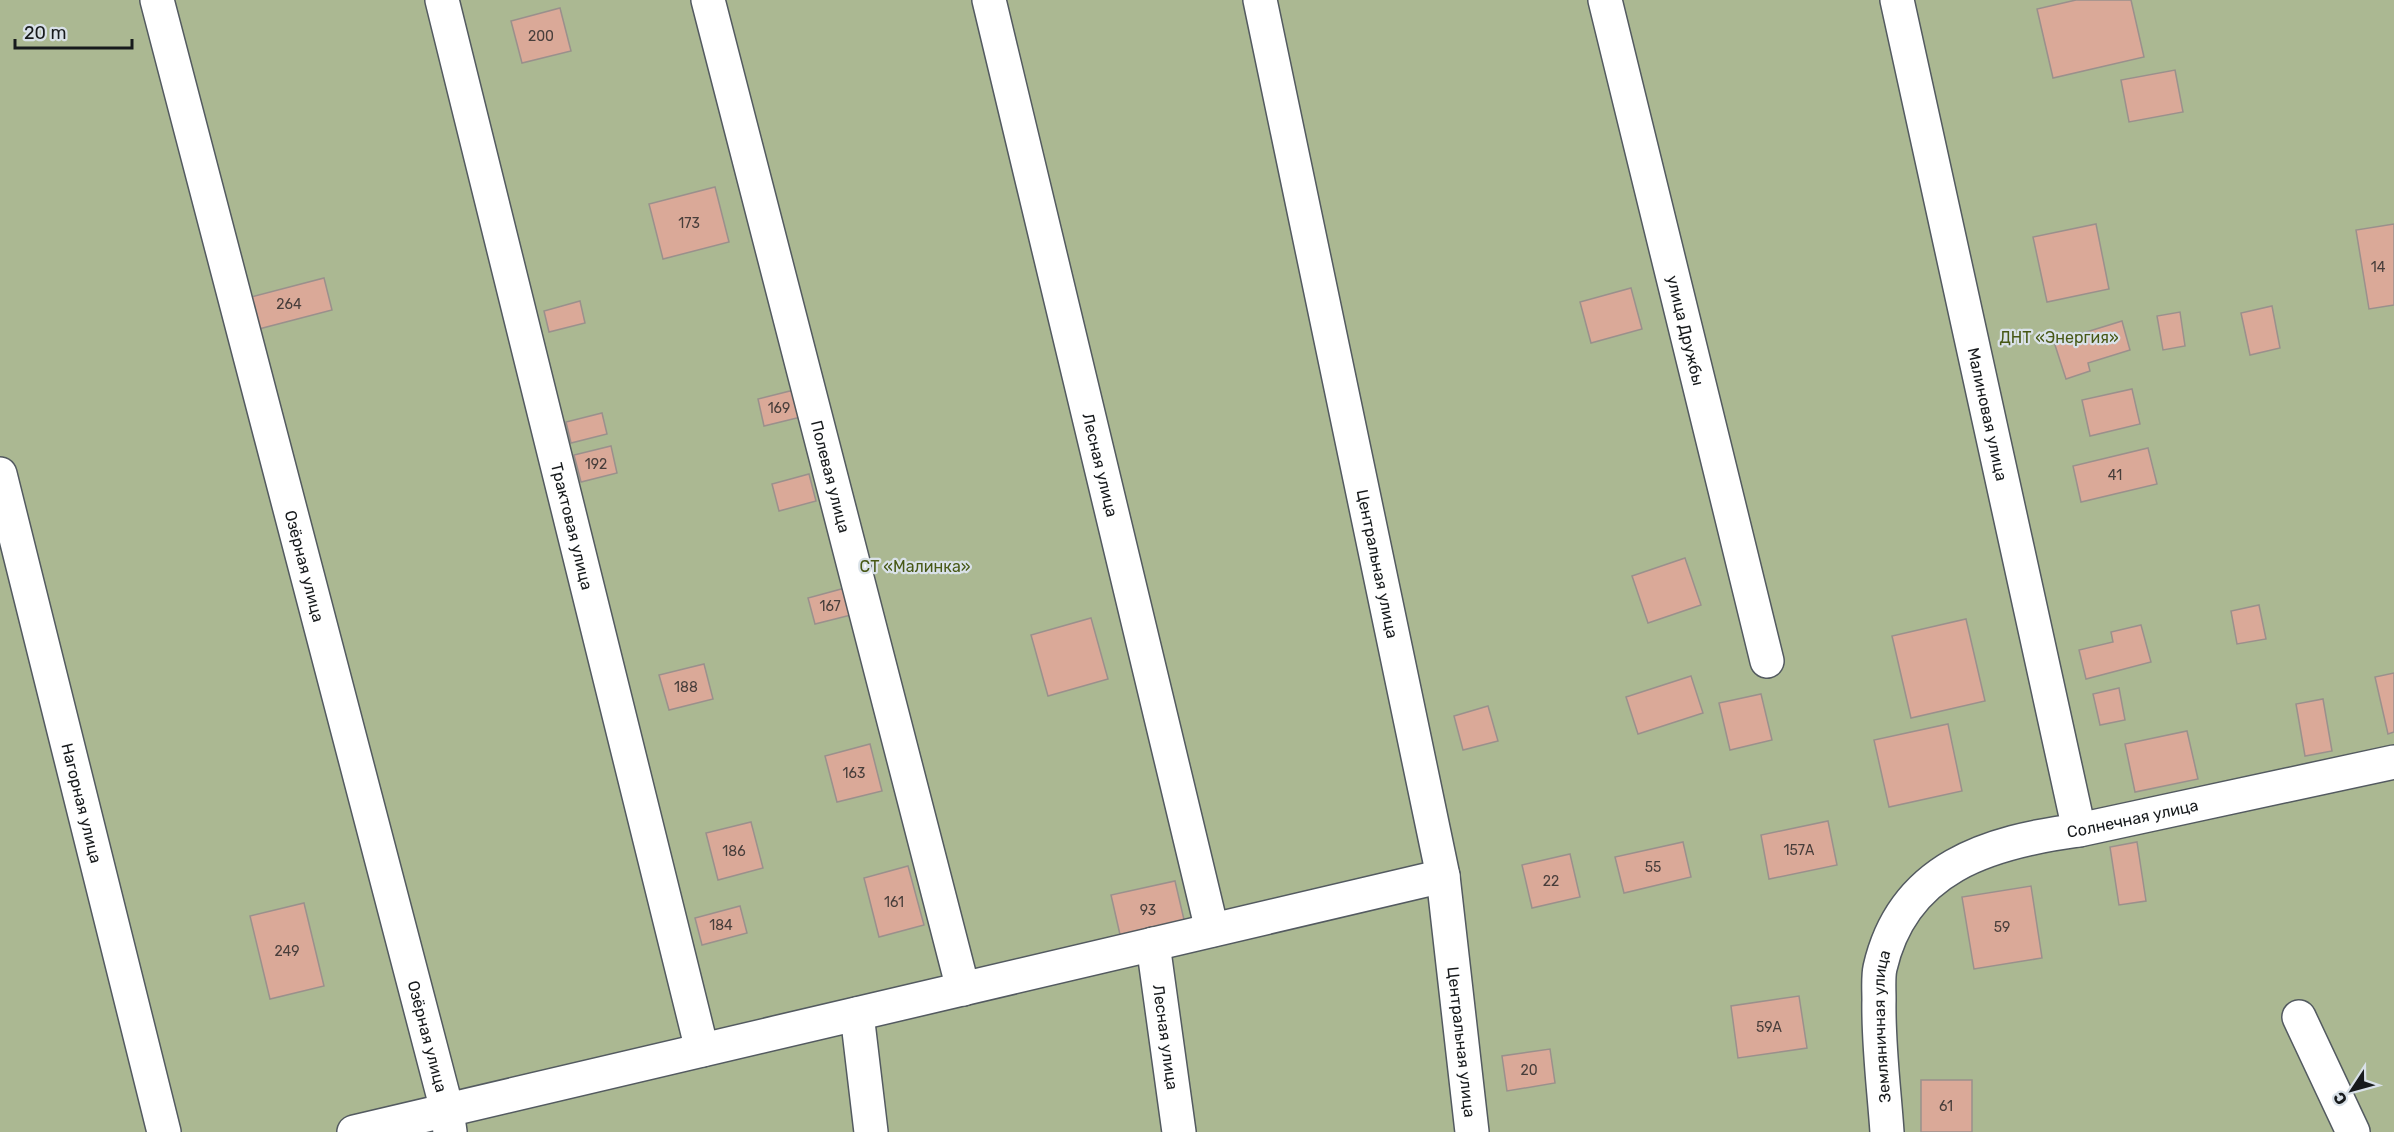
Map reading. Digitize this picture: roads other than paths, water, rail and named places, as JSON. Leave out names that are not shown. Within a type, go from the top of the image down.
[{"type":"street","name":"Озёрная улица","points":[[157,0],[448,1121]]},
{"type":"street","name":"Трактовая улица","points":[[442,0],[702,1050]]},
{"type":"street","name":"Полевая улица","points":[[708,0],[963,989]]},
{"type":"street","name":"Лесная улица","points":[[989,0],[1212,930]]},
{"type":"street","name":"Центральная улица","points":[[1260,0],[1443,876],[1472,1132]]},
{"type":"street","name":"улица Дружбы","points":[[1605,0],[1767,662]]},
{"type":"street","name":"Малиновая улица","points":[[1897,0],[2079,830]]},
{"type":"street","name":"Нагорная улица","points":[[0,474],[164,1132]]},
{"type":"street","name":"Солнечная улица","points":[[1897,921],[1914,897],[1944,871],[2001,845],[2394,762]]},
{"type":"street","points":[[354,1132],[448,1121],[702,1050],[1443,876]]},
{"type":"street","name":"Земляничная улица","points":[[1887,1132],[1879,1014],[1880,969],[1897,921]]},
{"type":"street","name":"Лесная улица","points":[[1153,944],[1179,1132]]},
{"type":"street","points":[[857,1014],[871,1132]]},
{"type":"street","points":[[2299,1017],[2353,1132]]},
{"type":"park label","name":"ДНТ «Энергия»","points":[[2059,337]]},
{"type":"park label","name":"CТ «Малинка»","points":[[915,566]]}]
